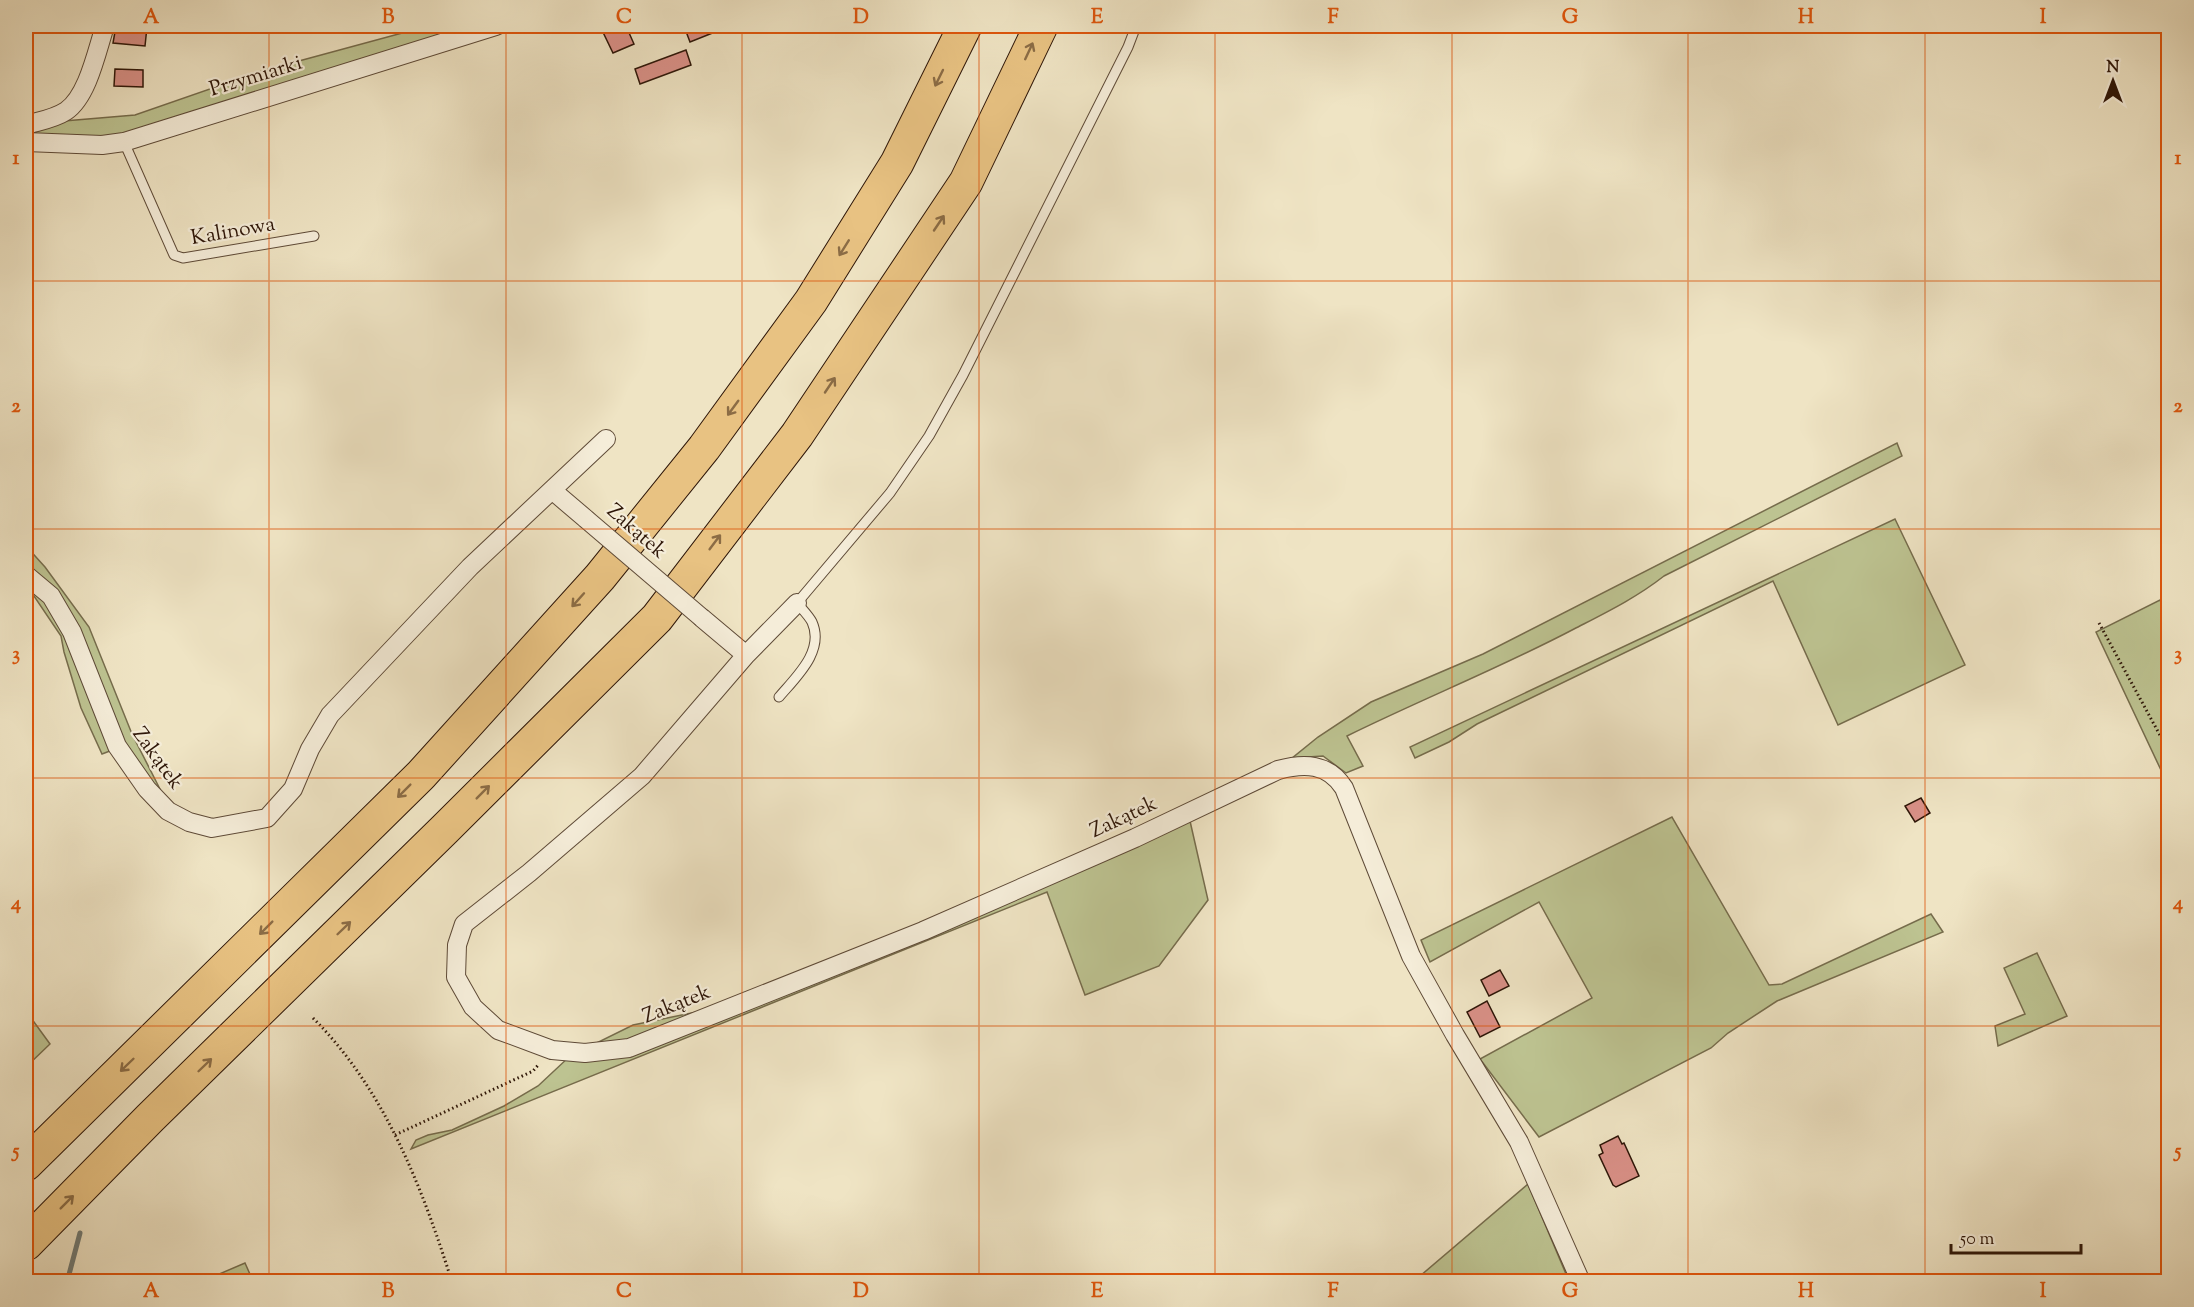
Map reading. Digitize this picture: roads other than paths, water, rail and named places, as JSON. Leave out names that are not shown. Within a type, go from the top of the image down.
[{"type":"highway","points":[[26,1164],[421,775],[600,577],[704,448],[811,301],[897,163],[965,26]]},
{"type":"highway","points":[[26,1244],[150,1118],[445,830],[657,618],[797,435],[966,182],[1041,26]]},
{"type":"street","points":[[26,125],[51,118],[67,110],[77,99],[84,86],[105,26]]},
{"type":"street","name":"Przymiarki","points":[[26,142],[102,145],[124,142],[496,26]]},
{"type":"street","name":"Zakątek","points":[[26,575],[51,596],[72,632],[117,746],[147,789],[168,811],[189,822],[212,828],[267,818],[293,789],[310,749],[330,715],[470,567],[606,439]]},
{"type":"street","name":"Zakątek","points":[[552,490],[746,655]]},
{"type":"street","name":"Zakątek","points":[[797,603],[746,655],[642,776],[529,873],[464,924],[457,945],[456,977],[473,1007],[498,1030],[552,1050],[585,1053],[629,1048],[923,931],[1135,838],[1278,770],[1295,765],[1319,767],[1337,777],[1344,788],[1411,956],[1519,1142],[1581,1281]]},
{"type":"lane","name":"Zakątek","points":[[797,603],[890,493],[929,436],[963,375],[1123,57],[1136,26]]},
{"type":"lane","name":"Kalinowa","points":[[124,142],[174,255],[183,258],[314,236]]},
{"type":"lane","points":[[779,697],[802,669],[814,650],[816,641],[812,622],[797,603]]},
{"type":"waterway","points":[[67,1282],[80,1233]]}]
